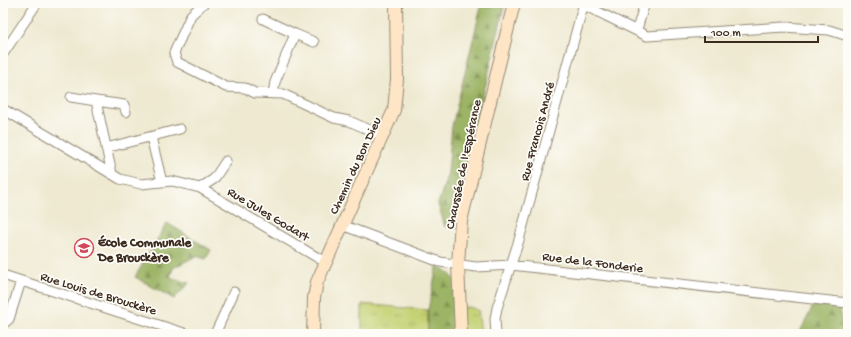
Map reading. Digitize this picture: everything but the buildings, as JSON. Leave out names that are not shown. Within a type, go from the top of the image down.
[{"type":"street","points":[[3,54],[37,3]]},
{"type":"street","points":[[204,3],[191,15],[174,53],[177,62],[226,87],[244,88],[255,93],[283,94],[334,118],[349,121],[384,136]]},
{"type":"street","name":"Chemin du Bon Dieu","points":[[313,334],[314,298],[317,282],[384,136],[394,110],[396,96],[396,3]]},
{"type":"street","name":"Chaussée de l'Espérance","points":[[461,334],[458,264],[462,221],[466,198],[514,3]]},
{"type":"street","points":[[636,29],[645,3]]},
{"type":"street","points":[[584,4],[636,29],[647,36],[768,28],[815,28],[839,32],[848,36]]},
{"type":"street","name":"Rue Francois André","points":[[496,334],[496,314],[584,4]]},
{"type":"street","points":[[263,19],[314,42]]},
{"type":"street","points":[[273,94],[275,82],[295,34]]},
{"type":"street","points":[[71,98],[124,105],[126,112]]},
{"type":"street","points":[[96,101],[112,174]]},
{"type":"street","name":"Rue Jules Godart","points":[[3,109],[112,174],[130,182],[151,184],[162,182],[179,183],[200,188],[325,262]]},
{"type":"street","points":[[106,148],[180,129]]},
{"type":"street","points":[[151,137],[162,182]]},
{"type":"street","points":[[200,188],[214,179],[226,161]]},
{"type":"street","name":"Rue de la Fonderie","points":[[342,225],[440,262],[476,267],[511,264],[848,303]]},
{"type":"street","name":"Rue Louis de Brouckère","points":[[3,275],[171,331],[187,334]]},
{"type":"street","points":[[3,324],[9,319],[21,281]]},
{"type":"street","points":[[215,334],[234,292]]},
{"type":"green space","points":[[482,3],[505,3],[467,164],[455,225],[445,227],[438,204],[448,173],[452,126]]},
{"type":"green space","points":[[167,223],[211,250],[206,259],[196,256],[173,268],[170,277],[189,283],[174,299],[135,277]]},
{"type":"green space","points":[[437,267],[446,270],[458,283],[461,334],[428,334],[428,310]]},
{"type":"green space","points":[[362,304],[428,310],[428,334],[362,334]]},
{"type":"green space","points":[[814,304],[840,307],[843,334],[799,334]]},
{"type":"green space","points":[[469,307],[478,310],[481,334],[461,334],[459,308]]},
{"type":"place","name":"École Communale De Brouckère","points":[[84,248]]}]
